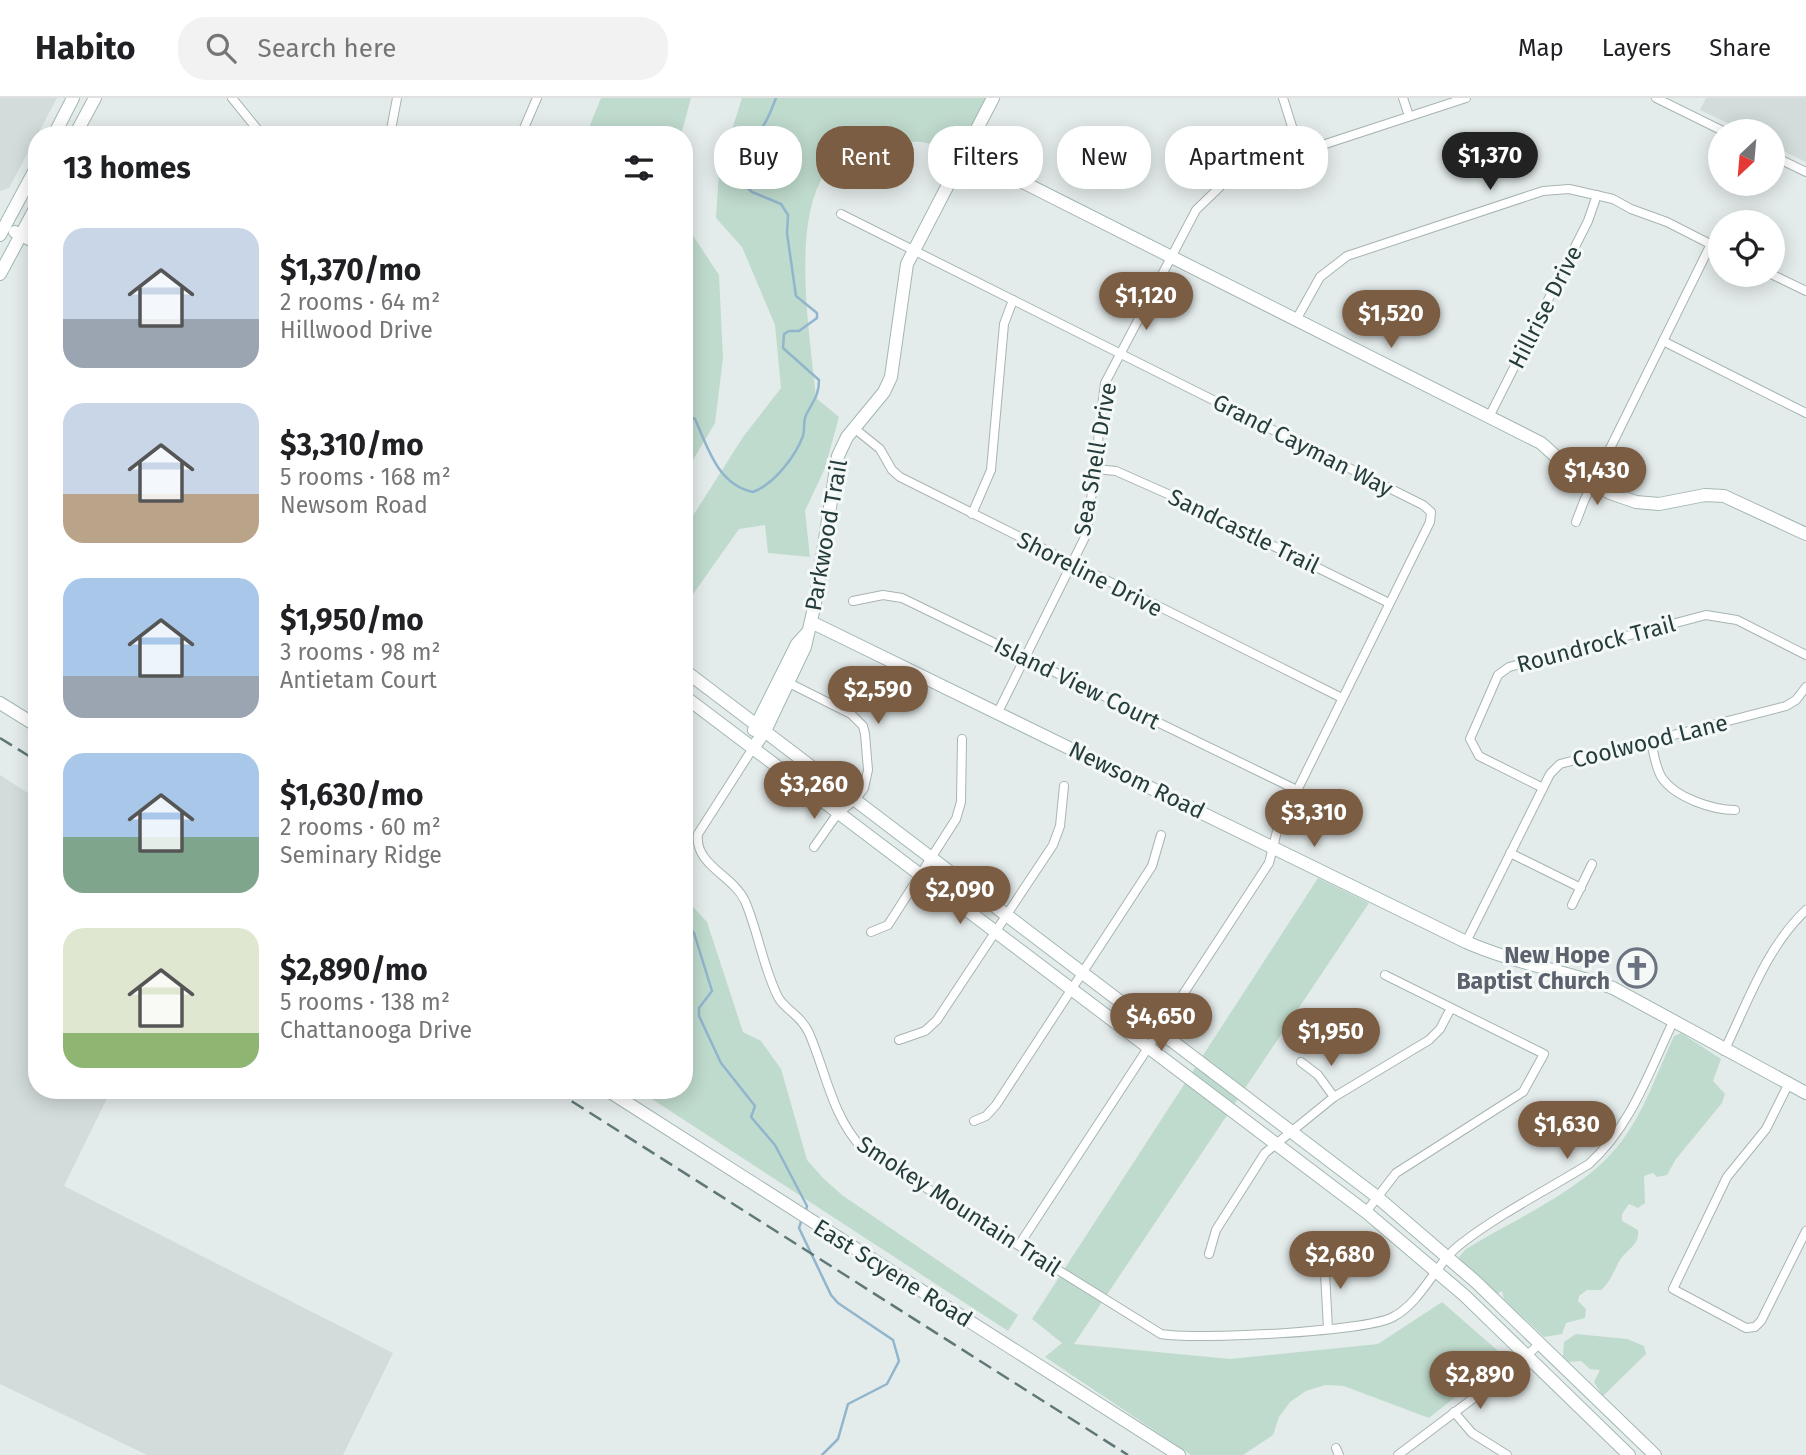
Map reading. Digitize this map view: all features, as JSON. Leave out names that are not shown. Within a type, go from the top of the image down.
[{"type":"street","points":[[59,126],[73,98]]},
{"type":"street","points":[[80,126],[95,98]]},
{"type":"street","points":[[232,98],[255,126]]},
{"type":"street","points":[[392,126],[397,98]]},
{"type":"street","points":[[525,126],[537,98]]},
{"type":"street","name":"Parkwood Trail","points":[[979,126],[993,98]]},
{"type":"street","points":[[1283,98],[1292,126]]},
{"type":"street","points":[[1403,98],[1409,116]]},
{"type":"street","name":"Sea Shell Drive","points":[[1328,143],[1466,98]]},
{"type":"street","points":[[1656,98],[1708,124]]},
{"type":"street","points":[[1785,162],[1806,172]]},
{"type":"street","points":[[28,183],[1,229],[28,239]]},
{"type":"street","name":"Parkwood Trail","points":[[753,748],[784,681],[805,647],[835,467],[854,428],[884,392],[891,377],[903,281],[914,250],[946,189]]},
{"type":"street","points":[[1037,189],[1541,443],[1573,472],[1593,483],[1636,502],[1659,504],[1705,495],[1724,496],[1806,534]]},
{"type":"street","name":"Sea Shell Drive","points":[[998,712],[1089,524],[1102,394],[1119,353],[1196,211],[1216,189]]},
{"type":"street","points":[[1296,320],[1320,278],[1347,256],[1544,191],[1569,189],[1597,195],[1667,222],[1708,242]]},
{"type":"street","name":"Hillrise Drive","points":[[1489,417],[1588,221],[1597,195]]},
{"type":"street","points":[[0,202],[28,216]]},
{"type":"street","name":"Grand Cayman Way","points":[[841,214],[1427,507],[1431,512],[1430,522],[1277,831],[1274,847],[1260,878],[1019,1245]]},
{"type":"street","points":[[0,274],[28,225]]},
{"type":"street","points":[[1576,522],[1708,250]]},
{"type":"street","points":[[1785,281],[1806,291]]},
{"type":"street","points":[[972,514],[991,470],[1004,324],[1013,300]]},
{"type":"street","points":[[1663,341],[1806,413]]},
{"type":"street","name":"Shoreline Drive","points":[[854,428],[880,449],[895,474],[1071,565],[1342,698]]},
{"type":"street","name":"Sandcastle Trail","points":[[1095,469],[1116,471],[1170,495],[1389,603]]},
{"type":"street","name":"Island View Court","points":[[853,601],[883,595],[902,598],[1297,790]]},
{"type":"street","name":"Roundrock Trail","points":[[1543,788],[1479,756],[1470,739],[1498,675],[1509,667],[1706,615],[1737,620],[1806,655]]},
{"type":"street","name":"Newsom Road","points":[[810,627],[998,712],[1466,942],[1500,957],[1583,978],[1613,989],[1806,1093]]},
{"type":"street","points":[[693,677],[1376,1196],[1448,1257],[1655,1455]]},
{"type":"street","points":[[784,681],[851,714],[863,726],[868,775],[855,800],[838,813],[814,847]]},
{"type":"street","name":"Coolwood Lane","points":[[1466,942],[1543,788],[1560,765],[1786,706],[1796,700],[1806,687]]},
{"type":"street","points":[[0,702],[28,720]]},
{"type":"street","points":[[693,703],[1366,1212],[1437,1270],[1629,1455]]},
{"type":"street","points":[[870,932],[888,925],[960,810],[962,739]]},
{"type":"street","points":[[1651,741],[1658,768],[1672,788],[1716,810],[1735,810]]},
{"type":"street","name":"Smokey Mountain Trail","points":[[753,748],[698,834],[697,844],[701,855],[742,894],[778,996],[797,1013],[808,1032],[844,1127],[862,1148],[1161,1334],[1186,1337],[1328,1329],[1366,1325],[1392,1318],[1410,1303],[1460,1244],[1589,1164],[1601,1153],[1620,1131],[1673,1022]]},
{"type":"street","points":[[899,1040],[925,1031],[937,1020],[1007,915],[1058,835],[1064,786]]},
{"type":"street","points":[[974,1121],[986,1116],[996,1105],[1083,972],[1152,866],[1161,835]]},
{"type":"street","points":[[1510,853],[1581,888]]},
{"type":"street","points":[[1573,905],[1592,864]]},
{"type":"street","points":[[1724,1051],[1772,950],[1786,929],[1806,910]]},
{"type":"street","points":[[1366,1212],[1396,1173],[1523,1092],[1544,1054],[1385,975]]},
{"type":"street","points":[[1209,1254],[1216,1230],[1265,1153],[1334,1097],[1429,1040],[1440,1029],[1451,1007]]},
{"type":"street","points":[[1301,1062],[1318,1074],[1334,1097]]},
{"type":"street","points":[[1788,1085],[1766,1129],[1727,1177],[1674,1289],[1746,1328],[1755,1327],[1761,1321],[1806,1231]]},
{"type":"street","name":"East Scyene Road","points":[[621,1099],[1179,1455]]},
{"type":"street","points":[[1324,1254],[1328,1329]]},
{"type":"street","points":[[1398,1455],[1539,1344]]},
{"type":"street","points":[[1454,1412],[1472,1433],[1507,1455]]},
{"type":"shaded area","points":[[0,98],[57,98],[42,126],[28,126],[28,152],[9,188],[0,191]]},
{"type":"shaded area","points":[[1706,98],[1806,98],[1806,162],[1785,152],[1785,119],[1719,119],[1700,110]]},
{"type":"shaded area","points":[[0,775],[28,793],[28,1099],[107,1099],[64,1186],[393,1353],[343,1455],[147,1455],[0,1384]]},
{"type":"green space","points":[[601,98],[691,98],[683,126],[590,126]]},
{"type":"green space","points":[[742,98],[986,98],[971,126],[928,126],[928,144],[914,142],[914,126],[816,126],[818,189],[807,232],[807,304],[816,398],[839,417],[825,468],[805,511],[810,557],[768,553],[765,525],[739,529],[693,594],[693,516],[743,437],[781,388],[775,325],[742,247],[716,218],[718,189],[802,189],[802,126],[733,126]]},
{"type":"green space","points":[[693,236],[719,275],[723,358],[715,423],[693,460]]},
{"type":"green space","points":[[1318,878],[1369,903],[1074,1344],[1230,1359],[1378,1344],[1442,1302],[1505,1357],[1429,1418],[1344,1386],[1325,1385],[1306,1391],[1290,1402],[1279,1417],[1273,1435],[1243,1455],[1191,1455],[1045,1357],[1062,1343],[1032,1319]]},
{"type":"green space","points":[[693,907],[707,922],[743,1032],[761,1041],[781,1069],[807,1160],[842,1195],[1018,1315],[1008,1331],[652,1099],[693,1099]]},
{"type":"green space","points":[[1681,1033],[1721,1059],[1713,1081],[1725,1094],[1722,1103],[1676,1159],[1667,1175],[1657,1177],[1653,1173],[1644,1176],[1645,1203],[1638,1208],[1629,1204],[1622,1214],[1622,1221],[1638,1230],[1637,1239],[1601,1290],[1587,1290],[1579,1296],[1578,1301],[1586,1309],[1585,1318],[1566,1323],[1562,1334],[1544,1337],[1504,1299],[1502,1291],[1495,1295],[1460,1262],[1459,1257],[1466,1249],[1549,1202],[1607,1159],[1637,1118],[1674,1036]]},
{"type":"green space","points":[[1576,1334],[1627,1339],[1644,1346],[1646,1354],[1603,1396],[1594,1382],[1600,1370],[1590,1369],[1581,1361],[1569,1362],[1563,1356],[1564,1342]]},
{"type":"waterway","points":[[693,418],[723,473],[731,482],[753,492],[769,483],[795,452],[803,436],[806,415],[818,390],[819,380],[783,348],[784,334],[799,331],[817,318],[817,313],[796,296],[787,233],[788,215],[781,204],[752,192],[736,177],[732,159],[736,142],[753,136],[763,127],[776,98]]},
{"type":"waterway","points":[[693,932],[712,991],[699,1008],[699,1016],[721,1063],[755,1106],[751,1117],[775,1145],[807,1206],[806,1210]]},
{"type":"waterway","points":[[802,1219],[799,1228],[831,1295],[838,1303],[893,1340],[899,1361],[887,1384],[848,1404],[838,1439],[822,1455]]},
{"type":"railway","points":[[0,738],[28,755]]},
{"type":"railway","points":[[568,1099],[1128,1455]]},
{"type":"place","name":"New Hope Baptist Church","points":[[1637,968]]}]
